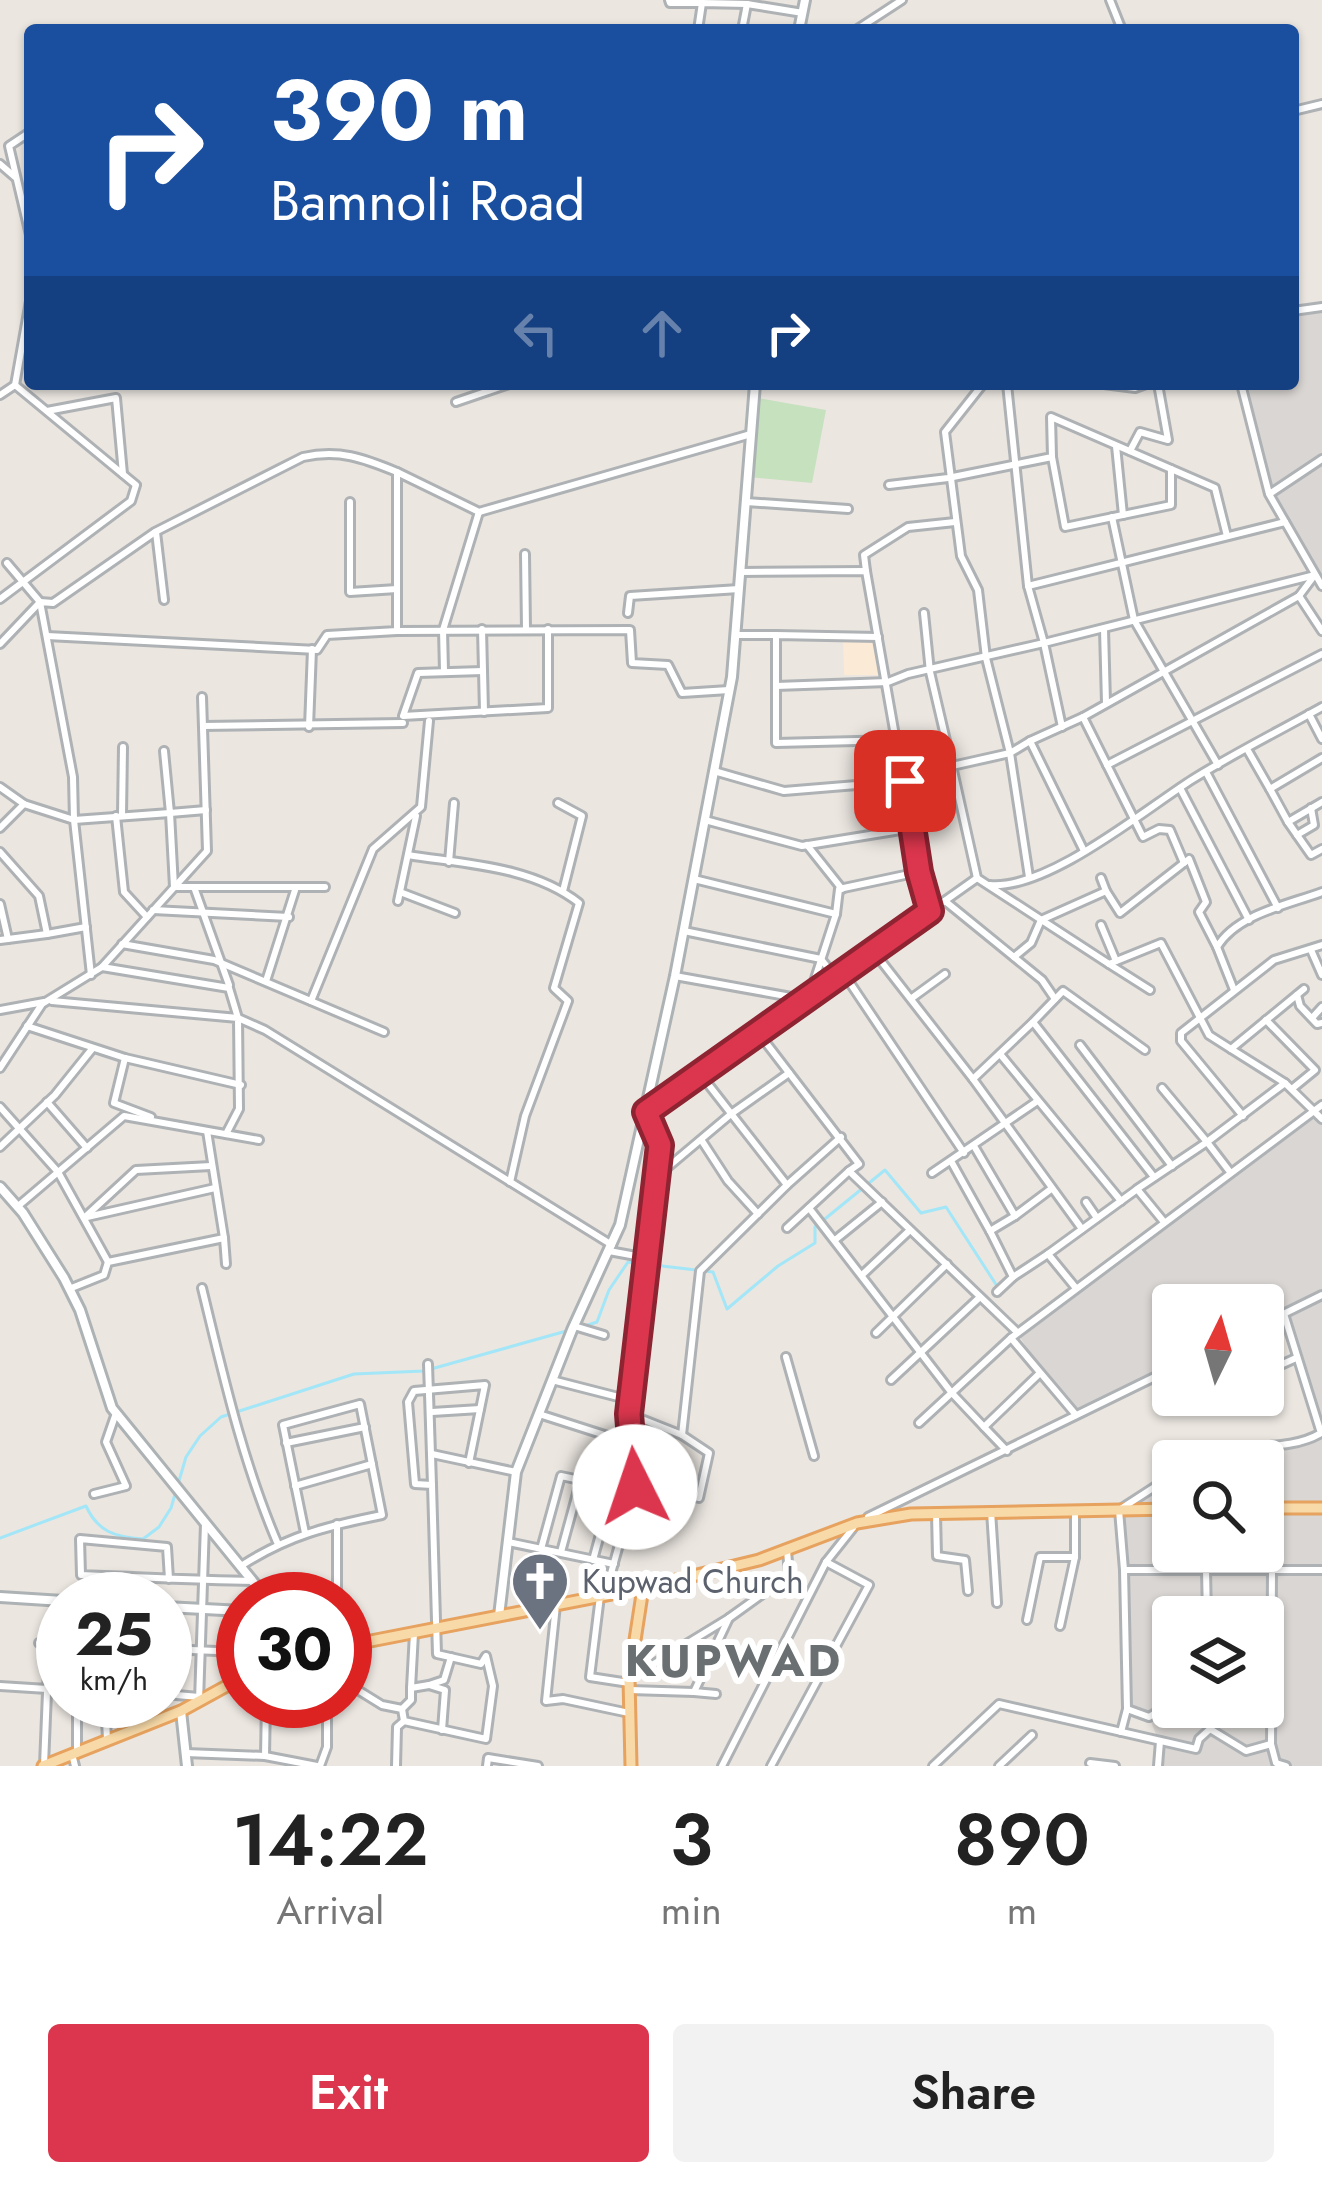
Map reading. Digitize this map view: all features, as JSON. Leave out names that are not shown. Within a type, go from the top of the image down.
[{"type":"main road","points":[[800,24],[805,0]]},
{"type":"main road","points":[[499,1616],[516,1472],[574,1326],[611,1248],[675,976],[729,691],[755,390]]},
{"type":"main road","points":[[0,1187],[69,1288],[116,1413],[247,1572]]},
{"type":"main road","points":[[1284,1508],[1322,1508]]},
{"type":"main road","points":[[372,1640],[643,1588],[787,1550],[857,1523],[991,1511],[1152,1509]]},
{"type":"main road","points":[[631,1766],[631,1682],[643,1588]]},
{"type":"main road","points":[[0,1597],[36,1599]]},
{"type":"main road","points":[[192,1608],[216,1610]]},
{"type":"main road","points":[[192,1703],[216,1690]]},
{"type":"main road","points":[[183,1728],[187,1766]]},
{"type":"main road","points":[[43,1766],[75,1757],[133,1729]]},
{"type":"street","points":[[669,0],[747,4],[802,13]]},
{"type":"street","points":[[865,24],[902,0]]},
{"type":"street","points":[[699,24],[701,4]]},
{"type":"street","points":[[743,24],[747,4]]},
{"type":"street","points":[[24,136],[9,146],[24,211]]},
{"type":"street","points":[[0,164],[16,178]]},
{"type":"street","points":[[0,394],[15,385],[24,335]]},
{"type":"street","points":[[0,599],[131,501],[136,485],[15,385]]},
{"type":"street","points":[[456,402],[491,390]]},
{"type":"street","points":[[978,390],[945,432],[949,478],[961,556],[978,590],[986,658],[1010,753],[1029,877]]},
{"type":"street","points":[[1007,390],[1028,586],[1062,727]]},
{"type":"street","points":[[1130,451],[1140,432],[1168,440],[1159,390]]},
{"type":"street","points":[[1243,390],[1269,494],[1322,586]]},
{"type":"street","points":[[46,411],[116,398],[123,474]]},
{"type":"street","points":[[1171,469],[1171,505],[1065,527],[1052,457],[1052,417],[1215,488],[1227,536]]},
{"type":"street","points":[[40,602],[52,603],[155,532],[303,458],[326,452],[356,454],[479,512],[751,434]]},
{"type":"street","points":[[1116,444],[1123,514]]},
{"type":"street","points":[[890,484],[949,478],[1052,457]]},
{"type":"street","points":[[1269,494],[1322,459]]},
{"type":"street","points":[[397,472],[397,631]]},
{"type":"street","points":[[350,502],[350,592],[397,589]]},
{"type":"street","points":[[746,502],[848,509]]},
{"type":"street","points":[[444,673],[443,630],[479,512]]},
{"type":"street","points":[[1112,517],[1134,620],[1218,765]]},
{"type":"street","points":[[930,911],[919,872],[864,555],[908,527],[955,522]]},
{"type":"street","points":[[1028,586],[1285,522]]},
{"type":"street","points":[[155,532],[164,600]]},
{"type":"street","points":[[525,554],[526,628]]},
{"type":"street","points":[[7,562],[40,602],[47,636],[73,777],[91,975]]},
{"type":"street","points":[[740,572],[866,571]]},
{"type":"street","points":[[905,781],[904,773],[1010,753],[1083,717],[1300,596],[1315,575]]},
{"type":"street","points":[[776,686],[888,682],[1315,575]]},
{"type":"street","points":[[628,613],[630,596],[739,589]]},
{"type":"street","points":[[1300,596],[1322,631]]},
{"type":"street","points":[[0,644],[40,602]]},
{"type":"street","points":[[924,613],[930,672],[977,878],[1150,990]]},
{"type":"street","points":[[482,629],[484,712]]},
{"type":"street","points":[[483,671],[418,674],[403,716],[548,708],[548,629]]},
{"type":"street","points":[[1104,629],[1106,705]]},
{"type":"street","points":[[47,636],[317,650],[326,634],[630,630],[632,664],[668,665],[682,693],[729,691]]},
{"type":"street","points":[[735,635],[880,637]]},
{"type":"street","points":[[776,635],[776,743],[898,740]]},
{"type":"street","points":[[309,727],[312,649]]},
{"type":"street","points":[[1107,765],[1322,654]]},
{"type":"street","points":[[0,1068],[46,1001],[102,967],[207,850],[202,697]]},
{"type":"street","points":[[987,885],[1029,877],[1084,851],[1205,772],[1322,707]]},
{"type":"street","points":[[1310,714],[1322,739]]},
{"type":"street","points":[[1083,717],[1143,837],[1169,830],[1184,863]]},
{"type":"street","points":[[311,1001],[373,849],[422,807],[429,721]]},
{"type":"street","points":[[203,726],[403,723]]},
{"type":"street","points":[[1030,741],[1084,851]]},
{"type":"street","points":[[124,747],[119,816],[124,892],[150,914],[289,917]]},
{"type":"street","points":[[1246,749],[1311,855],[1322,849]]},
{"type":"street","points":[[164,751],[174,887]]},
{"type":"street","points":[[1270,789],[1322,758]]},
{"type":"street","points":[[714,771],[784,790],[905,781]]},
{"type":"street","points":[[1205,772],[1278,908]]},
{"type":"street","points":[[0,787],[24,804],[74,820],[206,810]]},
{"type":"street","points":[[1180,788],[1250,920]]},
{"type":"street","points":[[1288,822],[1322,802]]},
{"type":"street","points":[[449,862],[454,803]]},
{"type":"street","points":[[558,803],[582,816],[563,891]]},
{"type":"street","points":[[0,828],[24,804]]},
{"type":"street","points":[[1297,835],[1314,825],[1311,808]]},
{"type":"street","points":[[417,812],[399,896],[455,913]]},
{"type":"street","points":[[705,820],[807,845],[913,828]]},
{"type":"street","points":[[807,845],[842,889]]},
{"type":"street","points":[[0,852],[39,896],[47,934]]},
{"type":"street","points":[[408,855],[503,870],[563,891],[579,902],[554,988],[568,1001],[525,1116],[510,1182]]},
{"type":"street","points":[[1101,878],[1120,913],[1184,863],[1194,862],[1205,902],[1199,912],[1234,990]]},
{"type":"street","points":[[842,889],[919,872]]},
{"type":"street","points":[[789,1073],[668,1167],[646,1112],[977,878]]},
{"type":"street","points":[[694,879],[836,914]]},
{"type":"street","points":[[174,887],[325,887]]},
{"type":"street","points":[[194,887],[238,1018],[239,1109],[226,1134]]},
{"type":"street","points":[[266,982],[296,887]]},
{"type":"street","points":[[808,1000],[842,889]]},
{"type":"street","points":[[1014,957],[1031,943],[1041,920],[1106,891]]},
{"type":"street","points":[[1217,947],[1226,933],[1250,920],[1322,892]]},
{"type":"street","points":[[945,901],[1042,980],[1055,999]]},
{"type":"street","points":[[0,904],[4,940],[86,927]]},
{"type":"street","points":[[1101,925],[1112,962]]},
{"type":"street","points":[[684,931],[821,959],[840,976],[964,1153]]},
{"type":"street","points":[[1112,962],[1161,943],[1209,1036],[1319,1107],[1322,1119]]},
{"type":"street","points":[[122,944],[221,963],[384,1032]]},
{"type":"street","points":[[1243,1116],[1181,1041],[1181,1033],[1274,960],[1322,945]]},
{"type":"street","points":[[1311,950],[1322,975]]},
{"type":"street","points":[[874,952],[974,1079],[1082,1229]]},
{"type":"street","points":[[102,967],[230,988]]},
{"type":"street","points":[[912,998],[945,974]]},
{"type":"street","points":[[675,976],[808,1000]]},
{"type":"street","points":[[974,1079],[1063,991],[1145,1050]]},
{"type":"street","points":[[1231,1049],[1300,992],[1312,1018],[1322,1023]]},
{"type":"street","points":[[0,1010],[46,1001],[238,1018],[265,1030],[611,1248],[647,1258]]},
{"type":"street","points":[[1312,1018],[1322,1007]]},
{"type":"street","points":[[998,1292],[1120,1201],[1318,1068],[1266,1020]]},
{"type":"street","points":[[1033,1022],[1154,1178]]},
{"type":"street","points":[[27,1026],[125,1058],[241,1085]]},
{"type":"street","points":[[760,1035],[859,1164],[787,1228]]},
{"type":"street","points":[[1081,1045],[1172,1166]]},
{"type":"street","points":[[0,1147],[93,1048]]},
{"type":"street","points":[[1000,1054],[1120,1201]]},
{"type":"street","points":[[125,1058],[114,1103],[169,1124]]},
{"type":"street","points":[[701,1075],[787,1184]]},
{"type":"street","points":[[919,1423],[1014,1335],[1232,1175],[1162,1088]]},
{"type":"street","points":[[47,1102],[87,1148]]},
{"type":"street","points":[[932,1173],[1036,1102]]},
{"type":"street","points":[[0,1107],[58,1172],[108,1262],[104,1275],[69,1288]]},
{"type":"street","points":[[1230,1172],[1319,1107]]},
{"type":"street","points":[[17,1207],[124,1116],[259,1140]]},
{"type":"street","points":[[207,1131],[226,1264]]},
{"type":"street","points":[[682,1435],[700,1271],[841,1137]]},
{"type":"street","points":[[702,1141],[728,1181],[759,1215]]},
{"type":"street","points":[[660,1145],[629,1414],[634,1484],[602,1596],[590,1678],[631,1682],[655,1691],[716,1694]]},
{"type":"street","points":[[974,1146],[1015,1216]]},
{"type":"street","points":[[951,1161],[1013,1277]]},
{"type":"street","points":[[83,1218],[136,1170],[212,1166]]},
{"type":"street","points":[[849,1171],[980,1297],[1076,1415]]},
{"type":"street","points":[[83,1218],[216,1188]]},
{"type":"street","points":[[990,1231],[1052,1189]]},
{"type":"street","points":[[1137,1190],[1164,1222]]},
{"type":"street","points":[[835,1240],[882,1202]]},
{"type":"street","points":[[1086,1202],[1097,1218]]},
{"type":"street","points":[[809,1208],[951,1392],[1006,1451]]},
{"type":"street","points":[[862,1275],[910,1230]]},
{"type":"street","points":[[108,1262],[224,1238]]},
{"type":"street","points":[[1048,1254],[1075,1287]]},
{"type":"street","points":[[876,1333],[947,1264]]},
{"type":"street","points":[[202,1288],[232,1413],[256,1493],[277,1542]]},
{"type":"street","points":[[1284,1446],[1303,1444],[1321,1433],[1284,1314],[1322,1295]]},
{"type":"street","points":[[890,1380],[980,1297]]},
{"type":"street","points":[[574,1326],[604,1335]]},
{"type":"street","points":[[786,1358],[814,1456]]},
{"type":"street","points":[[1284,1363],[1296,1358]]},
{"type":"street","points":[[428,1364],[437,1654],[481,1664],[486,1656],[493,1685],[487,1762],[538,1766]]},
{"type":"street","points":[[984,1426],[1040,1373]]},
{"type":"street","points":[[722,1766],[826,1562],[857,1523],[1152,1378]]},
{"type":"street","points":[[552,1380],[631,1400]]},
{"type":"street","points":[[432,1485],[415,1484],[408,1402],[414,1391],[485,1385],[469,1463]]},
{"type":"street","points":[[242,1566],[277,1542],[382,1515],[360,1404],[283,1425],[305,1532]]},
{"type":"street","points":[[432,1412],[480,1408]]},
{"type":"street","points":[[94,1494],[126,1486],[106,1442],[116,1413]]},
{"type":"street","points":[[538,1414],[614,1438],[631,1432]]},
{"type":"street","points":[[629,1414],[682,1435],[709,1453],[699,1498],[634,1484]]},
{"type":"street","points":[[286,1443],[365,1427]]},
{"type":"street","points":[[433,1454],[516,1472]]},
{"type":"street","points":[[295,1486],[373,1464]]},
{"type":"street","points":[[541,1549],[561,1476],[580,1479],[613,1487],[593,1560]]},
{"type":"street","points":[[561,1553],[579,1486]]},
{"type":"street","points":[[1121,1732],[1127,1709],[1119,1510],[1152,1489]]},
{"type":"street","points":[[1060,1626],[1075,1557],[1075,1508]]},
{"type":"street","points":[[991,1511],[997,1603]]},
{"type":"street","points":[[935,1514],[937,1556],[965,1560],[968,1591]]},
{"type":"street","points":[[192,1697],[199,1698],[206,1522]]},
{"type":"street","points":[[337,1524],[337,1572]]},
{"type":"street","points":[[80,1539],[167,1547],[169,1579],[80,1575],[80,1539]]},
{"type":"street","points":[[508,1542],[614,1564]]},
{"type":"street","points":[[631,1682],[788,1575],[787,1550]]},
{"type":"street","points":[[1027,1620],[1040,1557],[1075,1557]]},
{"type":"street","points":[[771,1766],[869,1586],[826,1562]]},
{"type":"street","points":[[1124,1570],[1152,1570]]},
{"type":"street","points":[[1284,1570],[1322,1570]]},
{"type":"street","points":[[1272,1572],[1271,1744],[1276,1763],[1286,1766]]},
{"type":"street","points":[[192,1580],[216,1580]]},
{"type":"street","points":[[556,1605],[546,1701],[563,1699],[630,1714]]},
{"type":"street","points":[[694,1692],[729,1618]]},
{"type":"street","points":[[402,1709],[411,1700],[413,1633]]},
{"type":"street","points":[[192,1650],[216,1651]]},
{"type":"street","points":[[411,1688],[444,1680],[451,1657]]},
{"type":"street","points":[[631,1682],[655,1691]]},
{"type":"street","points":[[429,1685],[445,1690],[442,1730]]},
{"type":"street","points":[[0,1686],[36,1689]]},
{"type":"street","points":[[372,1699],[402,1709]]},
{"type":"street","points":[[933,1766],[999,1704],[1196,1749],[1210,1729],[1246,1750],[1271,1744]]},
{"type":"street","points":[[402,1709],[404,1721]]},
{"type":"street","points":[[1127,1709],[1152,1715]]},
{"type":"street","points":[[396,1766],[397,1726],[404,1721],[486,1738]]},
{"type":"street","points":[[43,1766],[45,1728]]},
{"type":"street","points":[[106,1728],[107,1740]]},
{"type":"street","points":[[265,1756],[266,1728]]},
{"type":"street","points":[[187,1753],[265,1756],[275,1762],[318,1766],[327,1747],[326,1728]]},
{"type":"street","points":[[999,1766],[1032,1735]]},
{"type":"street","points":[[1158,1766],[1160,1741]]},
{"type":"street","points":[[1090,1763],[1115,1766]]},
{"type":"shaded area","points":[[1322,307],[1322,578],[1266,483],[1243,390],[1299,390],[1299,310]]},
{"type":"shaded area","points":[[843,641],[879,641],[883,675],[844,675]]},
{"type":"shaded area","points":[[1322,1108],[1322,1766],[1158,1766],[1160,1744],[1153,1728],[1284,1728],[1284,1596],[1152,1596],[1152,1724],[1149,1717],[1127,1709],[1119,1510],[1152,1489],[1152,1572],[1284,1572],[1284,1445],[1321,1433],[1284,1325],[1284,1284],[1152,1284],[1152,1379],[1076,1415],[1047,1381],[1017,1332]]},
{"type":"green space","points":[[758,398],[826,410],[812,483],[748,477]]},
{"type":"waterway","points":[[585,1326],[597,1322],[609,1290],[628,1262],[713,1272],[727,1309],[778,1266],[815,1243],[815,1227],[885,1170],[921,1213],[946,1207],[997,1286]]},
{"type":"waterway","points":[[0,1538],[86,1506],[109,1532],[143,1539],[159,1527],[171,1508],[186,1457],[221,1417],[354,1374],[424,1371],[570,1330]]},
{"type":"place","name":"Kupwad Church","points":[[540,1632]]},
{"type":"district","name":"KUPWAD","points":[[734,1660]]},
{"type":"route","points":[[635,1487],[629,1414],[660,1145],[646,1112],[930,911],[905,781]]}]
